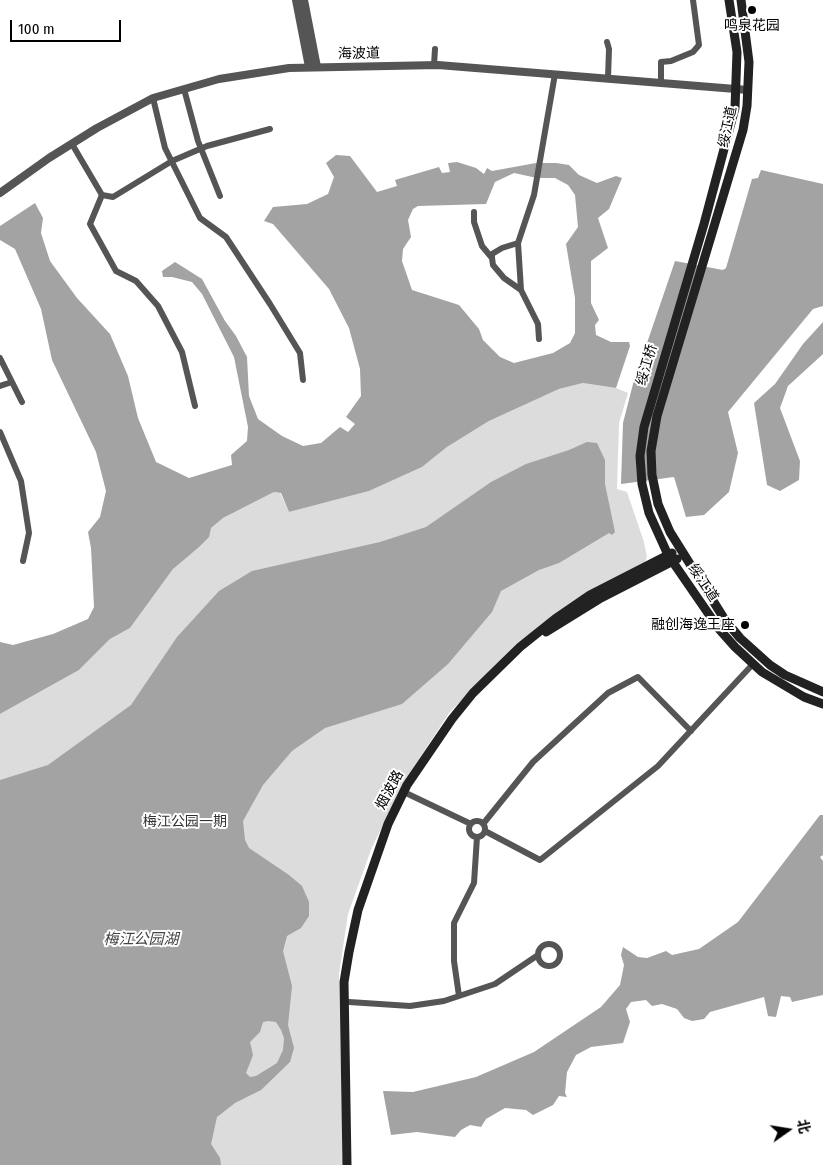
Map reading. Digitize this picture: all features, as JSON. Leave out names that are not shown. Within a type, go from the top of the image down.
[{"type":"main road","name":"绥江道","points":[[695,253],[731,126],[737,89],[737,52],[729,0]]},
{"type":"main road","name":"绥江道","points":[[706,256],[743,130],[748,90],[748,51],[741,0]]},
{"type":"main road","name":"绥江桥","points":[[643,486],[640,456],[644,426],[695,253]]},
{"type":"main road","name":"绥江桥","points":[[654,484],[651,451],[654,427],[706,256]]},
{"type":"main road","name":"绥江道","points":[[654,484],[663,518],[681,552],[725,620],[751,649],[785,675],[823,692]]},
{"type":"main road","name":"绥江道","points":[[643,486],[649,513],[670,559],[719,629],[753,664],[781,684],[823,704]]},
{"type":"main road","name":"烟波路","points":[[353,1165],[349,1002],[352,955],[359,920],[382,851],[408,794],[465,710],[501,671],[558,624],[681,552]]},
{"type":"main road","name":"烟波路","points":[[347,1165],[344,982],[358,910],[385,833],[407,785],[452,719],[473,694],[520,647],[554,619],[590,596],[670,559]]},
{"type":"street","points":[[296,0],[313,67]]},
{"type":"street","points":[[304,0],[313,67]]},
{"type":"street","points":[[661,83],[661,62],[671,61],[693,52],[699,45],[693,0]]},
{"type":"street","points":[[607,42],[609,49],[608,78]]},
{"type":"street","points":[[434,65],[435,49]]},
{"type":"street","name":"海波道","points":[[0,193],[72,144],[153,98],[219,79],[289,68],[434,65],[748,90]]},
{"type":"street","points":[[539,339],[538,324],[521,290],[518,243],[535,186],[555,74]]},
{"type":"street","points":[[184,89],[200,148],[220,196]]},
{"type":"street","points":[[153,98],[165,148],[200,218],[226,237],[270,304],[300,353],[303,380]]},
{"type":"street","points":[[72,144],[102,195],[113,197],[172,161],[200,148],[270,129]]},
{"type":"street","points":[[102,195],[90,224],[116,271],[136,281],[158,306],[182,352],[195,406]]},
{"type":"street","points":[[474,212],[474,222],[482,246],[492,258]]},
{"type":"street","points":[[518,243],[502,248],[492,254],[492,258],[493,265],[504,278],[521,290]]},
{"type":"street","points":[[0,358],[22,402]]},
{"type":"street","points":[[0,386],[12,382]]},
{"type":"street","points":[[0,432],[21,481],[28,533],[23,561]]},
{"type":"street","points":[[483,824],[485,831],[540,860],[658,766],[753,664]]},
{"type":"street","points":[[483,824],[534,762],[608,693],[638,677],[691,731]]},
{"type":"street","points":[[408,794],[471,824],[478,822],[483,824]]},
{"type":"street","points":[[471,824],[470,834],[477,837],[482,836],[485,831]]},
{"type":"street","points":[[459,996],[454,961],[454,923],[474,883],[477,837]]},
{"type":"street","points":[[349,1002],[410,1006],[459,996],[495,984],[538,955]]},
{"type":"green space","name":"梅江公园湖","points":[[583,383],[616,388],[628,393],[619,423],[617,489],[627,492],[644,542],[647,557],[645,562],[584,595],[515,645],[449,713],[408,776],[372,847],[348,914],[339,974],[343,1165],[0,1165],[0,714],[79,670],[110,639],[130,628],[173,569],[211,528],[223,518],[274,492],[280,493],[289,512],[369,491],[422,467],[447,447],[489,421],[559,389]]},
{"type":"water","points":[[336,155],[350,156],[377,192],[397,186],[395,180],[439,167],[442,173],[450,172],[448,163],[457,162],[476,168],[484,174],[487,168],[492,171],[536,163],[556,163],[569,165],[579,175],[597,183],[616,176],[622,178],[609,209],[598,218],[608,248],[591,261],[591,303],[599,320],[595,325],[596,335],[611,342],[629,342],[630,346],[616,388],[583,383],[559,389],[489,421],[447,447],[422,467],[369,491],[289,512],[281,493],[274,492],[223,518],[211,528],[209,537],[173,569],[130,628],[110,639],[79,670],[0,714],[0,642],[13,645],[53,634],[88,619],[94,607],[91,548],[88,532],[100,517],[106,491],[96,452],[52,360],[41,309],[15,249],[0,240],[0,226],[35,203],[43,218],[41,233],[50,261],[77,298],[110,334],[128,376],[138,418],[156,462],[189,478],[232,465],[231,455],[247,441],[248,427],[234,357],[202,294],[192,282],[172,277],[163,277],[162,271],[175,262],[202,279],[225,321],[236,336],[247,357],[249,396],[258,419],[282,436],[303,446],[321,443],[340,427],[348,432],[355,424],[346,417],[361,396],[360,369],[349,328],[329,289],[273,224],[264,221],[273,207],[307,204],[328,194],[334,177],[326,163]],"holes":[[[514,173],[537,178],[555,178],[568,185],[575,195],[578,227],[566,244],[575,298],[575,333],[570,343],[553,353],[514,363],[500,357],[483,340],[479,329],[459,305],[412,290],[402,261],[403,249],[411,237],[408,220],[413,209],[418,206],[486,204],[495,182]]]},
{"type":"water","points":[[761,170],[823,184],[823,306],[813,309],[728,412],[738,453],[729,492],[704,515],[686,517],[674,477],[621,484],[623,423],[633,384],[675,261],[723,270],[726,268],[752,179],[758,178]]},
{"type":"water","points":[[823,322],[823,354],[788,386],[780,408],[800,461],[799,480],[780,491],[767,485],[754,403],[775,384],[803,344]]},
{"type":"water","name":"梅江公园湖","points":[[587,442],[597,443],[605,460],[605,484],[615,532],[612,535],[609,533],[559,563],[539,570],[501,591],[492,612],[448,664],[402,704],[325,728],[292,751],[263,785],[243,821],[245,840],[249,848],[302,886],[309,902],[309,916],[301,928],[287,936],[283,951],[292,986],[288,1025],[294,1048],[290,1062],[261,1090],[235,1103],[217,1117],[211,1144],[220,1158],[221,1165],[0,1165],[0,780],[48,765],[131,705],[177,637],[219,591],[252,571],[380,542],[426,527],[491,482],[526,464]],"holes":[[[263,1022],[276,1022],[284,1038],[283,1050],[277,1063],[256,1076],[250,1077],[246,1073],[253,1055],[250,1042],[260,1032]]]},
{"type":"water","points":[[820,815],[823,815],[823,855],[820,857],[823,861],[823,995],[792,1002],[790,997],[781,996],[776,1017],[768,1016],[764,997],[710,1012],[704,1019],[692,1021],[684,1018],[677,1009],[662,1004],[652,1006],[646,1000],[631,1002],[626,1009],[630,1022],[623,1043],[591,1047],[576,1055],[567,1072],[565,1093],[567,1097],[559,1096],[553,1105],[533,1115],[526,1110],[505,1108],[486,1119],[481,1127],[470,1125],[461,1130],[455,1137],[417,1132],[391,1135],[383,1091],[413,1092],[476,1077],[534,1052],[601,1007],[620,985],[624,965],[621,955],[623,947],[638,957],[647,958],[666,951],[672,955],[699,949],[738,922]]},
{"type":"place","name":"鸣泉花园","points":[[752,10]]},
{"type":"place","name":"融创海逸王座","points":[[745,625]]},
{"type":"park label","name":"梅江公园一期","points":[[185,822]]}]
